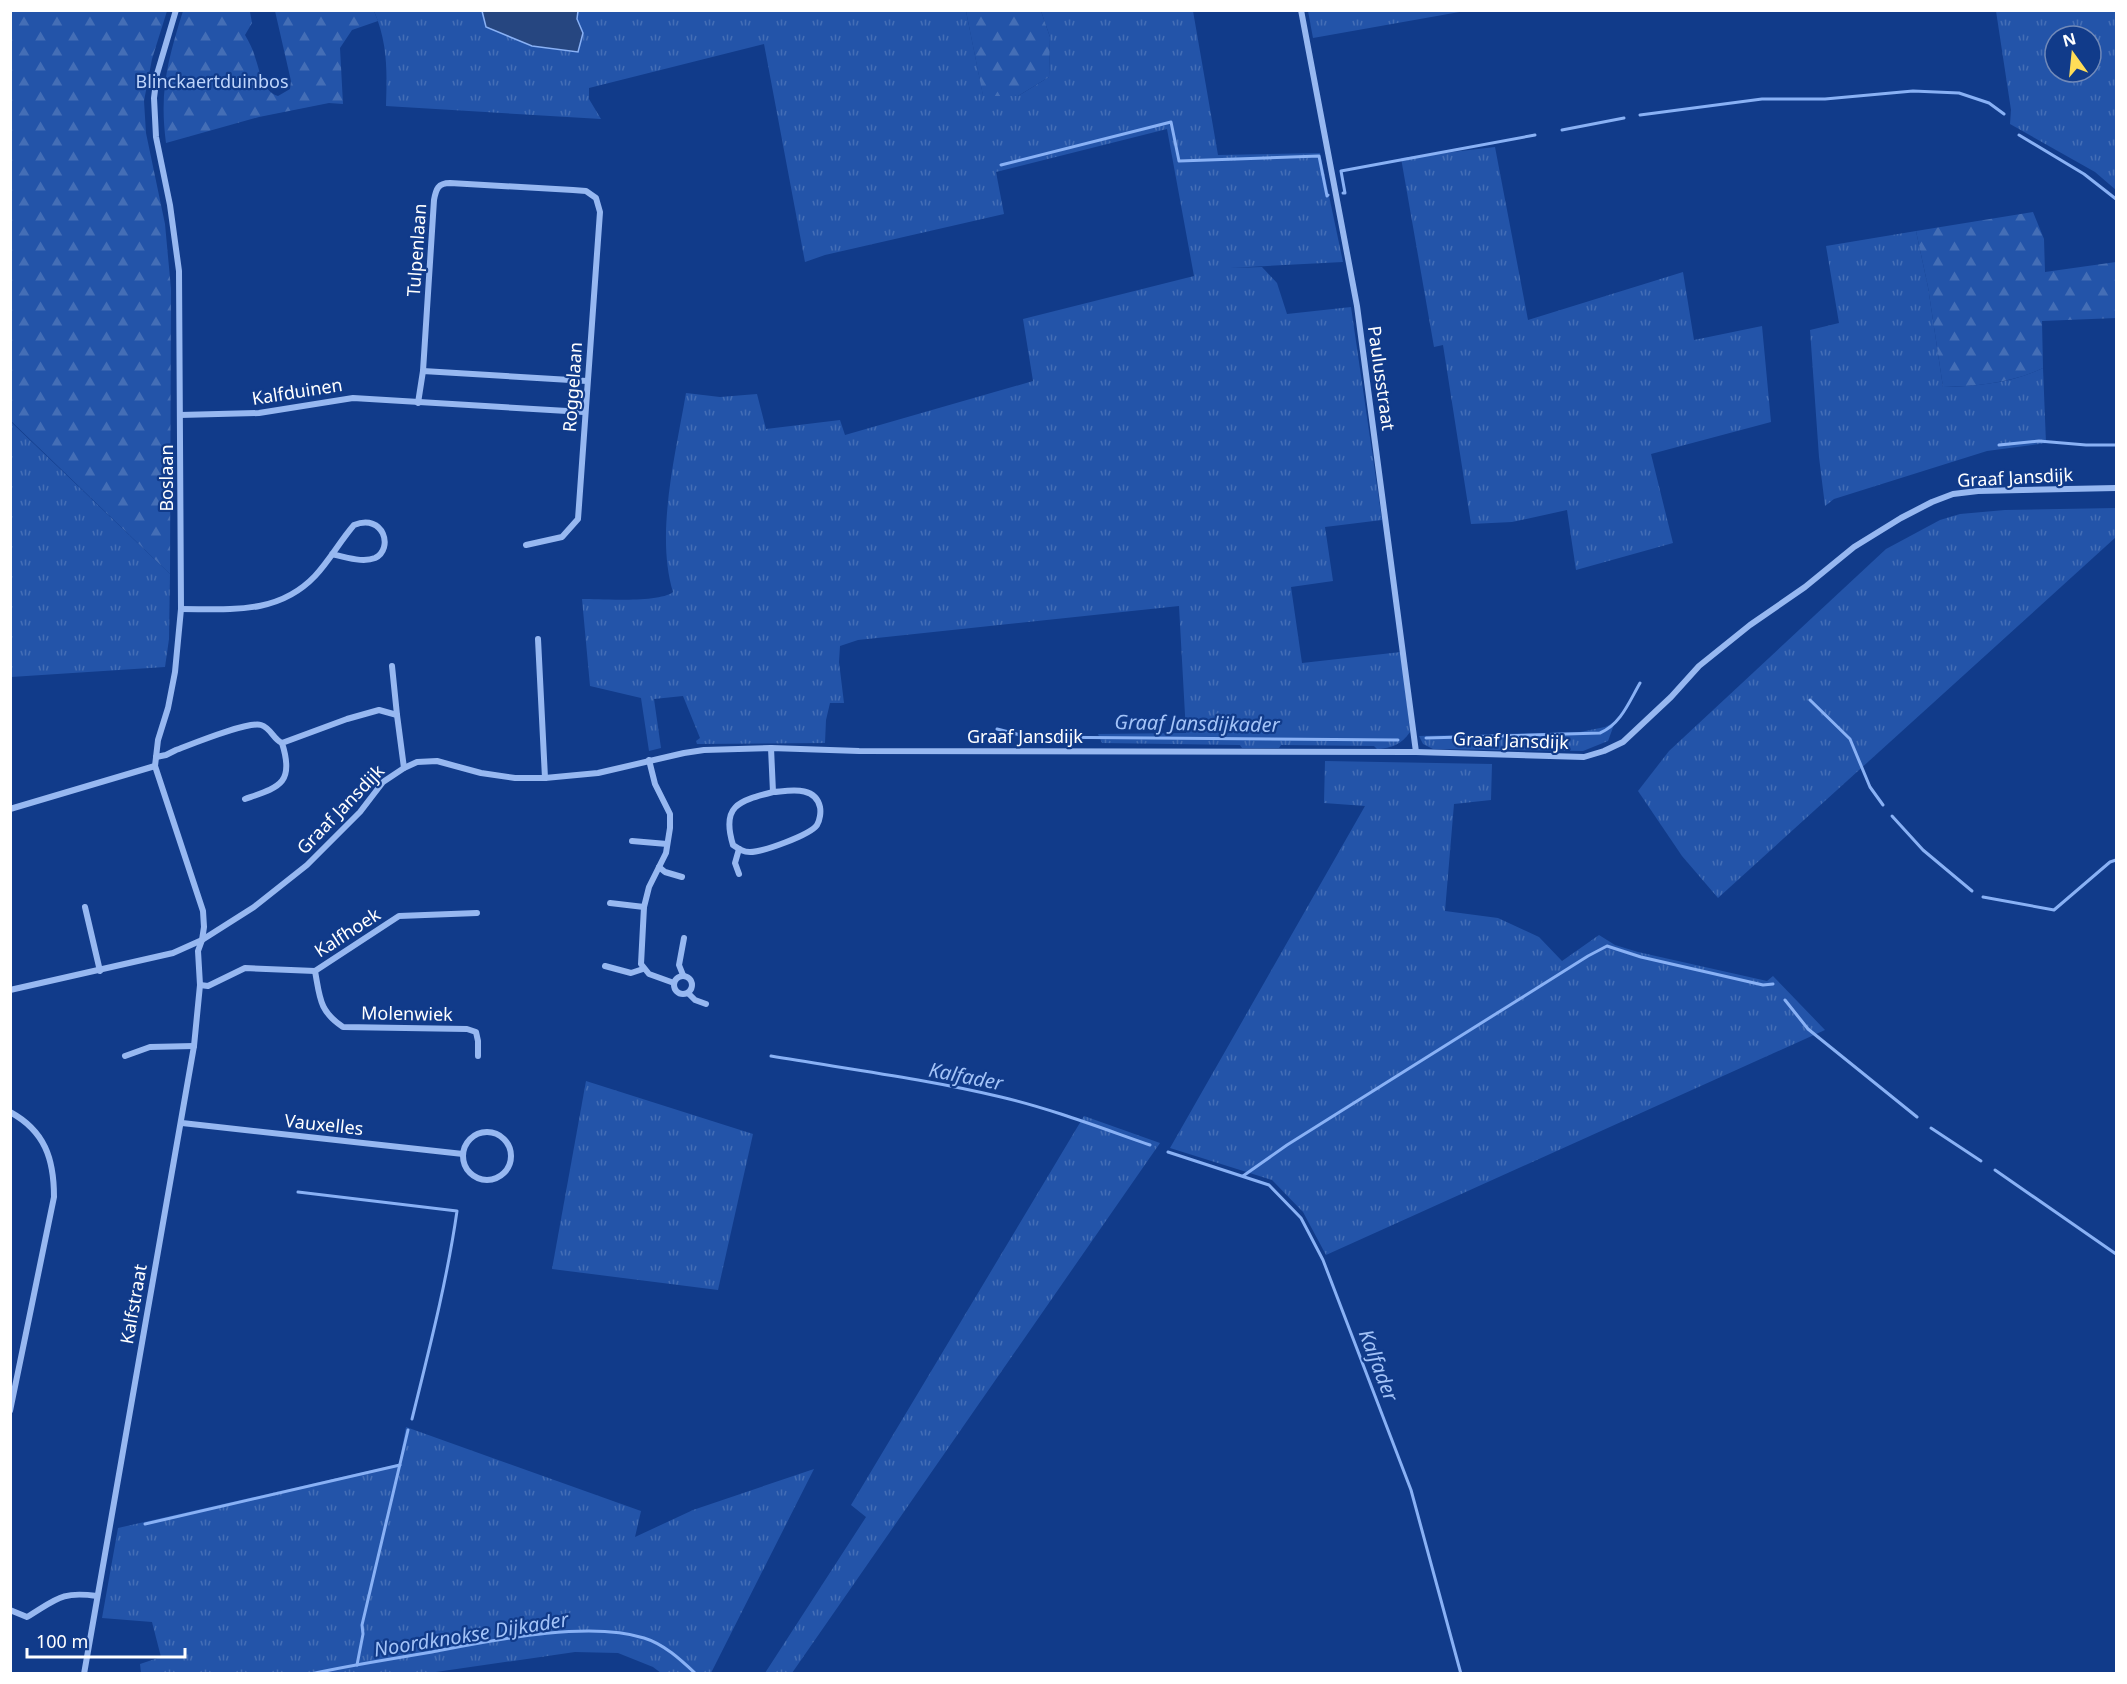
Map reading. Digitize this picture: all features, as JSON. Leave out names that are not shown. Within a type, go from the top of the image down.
[{"type":"street","name":"Boslaan","points":[[176,10],[157,74],[154,98],[156,137],[170,206],[178,271],[181,609],[176,672],[155,766],[203,911],[202,940]]},
{"type":"street","name":"Paulusstraat","points":[[1301,10],[1357,306],[1416,752]]},
{"type":"street","name":"Tulpenlaan","points":[[423,371],[436,188],[442,183],[450,183],[573,190],[586,192],[596,198]]},
{"type":"street","name":"Roggelaan","points":[[526,545],[562,537],[578,519],[600,212],[596,198]]},
{"type":"street","points":[[418,402],[423,371],[587,381]]},
{"type":"street","name":"Kalfduinen","points":[[180,415],[259,413],[353,398],[585,412]]},
{"type":"street","name":"Graaf Jansdijk","points":[[10,990],[173,953],[202,940],[255,907],[307,865],[360,812],[383,782],[417,762],[437,761],[482,773],[515,778],[545,778],[598,773],[649,760],[704,750],[771,748],[859,751],[1416,752],[1584,757],[1623,742],[1671,697],[1699,666],[1750,625],[1805,588],[1854,546],[1921,508],[1953,494],[1977,491],[2116,488]]},
{"type":"street","points":[[181,609],[248,608],[281,601],[305,586],[354,525],[368,522],[375,524],[383,534],[383,547],[380,554],[374,558],[366,560],[332,554]]},
{"type":"street","points":[[538,639],[545,778]]},
{"type":"street","points":[[392,666],[404,768]]},
{"type":"street","points":[[282,743],[308,732],[379,710],[397,715]]},
{"type":"street","points":[[156,757],[252,724],[266,727],[276,740],[282,743],[288,767],[284,777],[273,789],[245,799]]},
{"type":"street","points":[[771,748],[773,792]]},
{"type":"street","points":[[649,760],[655,784],[669,814],[667,844],[649,887],[644,907],[640,956],[643,969],[649,974],[674,983]]},
{"type":"street","points":[[10,809],[155,766]]},
{"type":"street","points":[[803,790],[812,794],[817,799],[820,808],[818,825],[809,833],[764,849],[743,852],[733,845],[729,833],[728,821],[731,811],[740,803],[753,797],[773,792],[803,790]]},
{"type":"street","points":[[632,842],[667,844]]},
{"type":"street","points":[[739,849],[735,862],[739,874]]},
{"type":"street","points":[[659,867],[665,872],[682,877]]},
{"type":"street","points":[[610,903],[644,907]]},
{"type":"street","points":[[85,907],[100,971]]},
{"type":"street","name":"Kalfhoek","points":[[200,985],[208,986],[245,968],[315,972],[399,916],[477,913]]},
{"type":"street","points":[[674,983],[677,992],[682,994],[688,993],[691,989],[690,979],[683,975],[679,965],[684,938]]},
{"type":"street","name":"Kalfstraat","points":[[84,1674],[174,1150],[182,1123],[194,1046],[200,985],[198,951],[202,940]]},
{"type":"street","points":[[605,966],[631,973],[643,969]]},
{"type":"street","name":"Molenwiek","points":[[315,972],[322,1005],[331,1018],[343,1026],[467,1029],[476,1032],[478,1056]]},
{"type":"street","points":[[674,983],[683,975]]},
{"type":"street","points":[[688,993],[695,1000],[706,1004]]},
{"type":"street","points":[[125,1056],[150,1047],[194,1046]]},
{"type":"street","points":[[10,1112],[27,1122],[41,1138],[49,1154],[54,1176],[54,1197],[10,1411]]},
{"type":"street","name":"Vauxelles","points":[[182,1123],[463,1154]]},
{"type":"street","points":[[491,1132],[503,1138],[507,1143],[511,1161],[501,1176],[483,1180],[468,1171],[463,1154],[472,1137],[478,1133],[491,1132]]},
{"type":"street","points":[[10,1611],[27,1617],[65,1595],[76,1593],[97,1596]]},
{"type":"green space","points":[[1308,10],[1465,11],[1313,38]]},
{"type":"green space","name":"Blinckaertduinbos","points":[[10,11],[167,11],[152,59],[144,101],[146,133],[165,224],[171,289],[170,574],[11,421]]},
{"type":"green space","name":"Blinckaertduinbos","points":[[183,11],[250,12],[252,23],[245,35],[253,51],[262,80],[268,90],[278,96],[290,89],[291,81],[275,11],[374,11],[378,21],[352,30],[340,48],[343,104],[329,103],[259,117],[166,143],[164,91],[173,45]]},
{"type":"green space","points":[[374,11],[482,11],[486,27],[532,46],[577,52],[583,33],[577,19],[578,11],[966,11],[983,95],[1018,96],[1049,77],[1050,37],[1041,11],[1193,11],[1218,155],[1320,153],[1343,262],[1229,268],[1262,267],[1277,283],[1287,314],[1351,307],[1382,520],[1325,527],[1333,581],[1291,587],[1302,663],[1401,652],[1410,732],[1396,745],[1377,749],[1374,746],[1281,745],[1279,748],[1242,748],[1240,745],[1102,743],[1098,734],[1186,733],[1179,606],[858,640],[840,646],[839,662],[844,703],[830,703],[826,720],[825,743],[697,744],[696,741],[700,738],[683,696],[654,699],[661,748],[649,751],[641,698],[590,686],[582,599],[656,598],[673,592],[666,545],[667,519],[669,493],[686,393],[720,397],[757,394],[766,429],[840,420],[845,435],[1033,381],[1023,319],[1194,276],[1167,129],[996,172],[1004,214],[825,255],[805,262],[764,44],[589,88],[589,99],[601,119],[386,106],[384,46]]},
{"type":"green space","points":[[966,11],[1041,11],[1050,37],[1049,77],[1018,96],[983,96]]},
{"type":"green space","points":[[1996,11],[2116,11],[2116,190],[2095,172],[2010,124],[2011,110]]},
{"type":"green space","points":[[1495,147],[1528,320],[1683,272],[1694,340],[1762,326],[1771,422],[1651,454],[1673,543],[1576,570],[1567,510],[1512,522],[1471,524],[1443,345],[1434,347],[1401,158]]},
{"type":"green space","points":[[2033,212],[2044,239],[2045,272],[2116,262],[2116,318],[2042,321],[2043,368],[1994,383],[1943,387],[1928,287],[1916,231]]},
{"type":"green space","points":[[1916,231],[1928,287],[1943,387],[1994,383],[2043,368],[2046,443],[1987,451],[1834,499],[1825,506],[1819,457],[1810,330],[1839,323],[1826,246]]},
{"type":"green space","points":[[10,421],[170,574],[169,639],[165,667],[11,677]]},
{"type":"green space","points":[[2116,508],[2116,537],[1718,898],[1682,856],[1638,791],[1669,751],[1886,549],[1940,520],[1960,514],[2005,510]]},
{"type":"green space","points":[[1615,722],[1608,741],[1583,751],[1433,749],[1423,744],[1419,736],[1580,732],[1605,727]]},
{"type":"green space","points":[[1325,761],[1492,764],[1491,800],[1454,804],[1445,911],[1498,918],[1539,937],[1562,961],[1599,935],[1615,945],[1638,952],[1767,981],[1773,976],[1825,1030],[1326,1255],[1303,1212],[1272,1180],[1170,1148],[1365,806],[1324,803]]},
{"type":"green space","points":[[586,1081],[753,1134],[718,1290],[552,1269]]},
{"type":"green space","points":[[1084,1116],[1160,1143],[792,1673],[765,1673],[866,1517],[851,1505]]},
{"type":"green space","points":[[406,1427],[641,1511],[635,1537],[693,1510],[814,1469],[711,1673],[661,1673],[653,1667],[618,1653],[575,1652],[429,1673],[141,1673],[140,1664],[161,1657],[152,1622],[102,1618],[118,1528],[399,1464]]},
{"type":"shaded area","points":[[482,11],[578,11],[577,19],[583,33],[578,52],[532,46],[486,27]]},
{"type":"waterway","points":[[1640,115],[1762,99],[1825,99],[1913,91],[1959,93],[1989,103],[2004,114]]},
{"type":"waterway","points":[[1562,130],[1624,118]]},
{"type":"waterway","points":[[1001,165],[1171,122],[1179,161],[1319,156],[1328,195]]},
{"type":"waterway","points":[[1343,193],[1345,193],[1341,171],[1535,135]]},
{"type":"waterway","points":[[2019,135],[2084,174],[2116,199]]},
{"type":"waterway","name":"Graaf Jansdijkader","points":[[1999,445],[2039,441],[2116,445]]},
{"type":"waterway","name":"Graaf Jansdijkader","points":[[1426,738],[1600,733],[1619,718],[1640,683]]},
{"type":"waterway","points":[[1810,700],[1850,739],[1870,787],[1883,805]]},
{"type":"waterway","name":"Graaf Jansdijkader","points":[[997,729],[1028,737],[1398,740]]},
{"type":"waterway","points":[[1892,816],[1923,850],[1972,891]]},
{"type":"waterway","points":[[1983,897],[2054,910],[2110,862],[2116,860]]},
{"type":"waterway","points":[[1243,1176],[1287,1145],[1607,946],[1641,957],[1763,985],[1773,984]]},
{"type":"waterway","points":[[1785,1000],[1808,1029],[1917,1117]]},
{"type":"waterway","name":"Kalfader","points":[[771,1056],[916,1080],[1001,1097],[1058,1113],[1150,1145]]},
{"type":"waterway","points":[[1931,1128],[1981,1161]]},
{"type":"waterway","name":"Kalfader","points":[[1168,1152],[1269,1185],[1301,1218],[1323,1260],[1411,1490],[1461,1674]]},
{"type":"waterway","points":[[1995,1170],[2116,1254]]},
{"type":"waterway","points":[[298,1192],[457,1211],[443,1289],[412,1419]]},
{"type":"waterway","points":[[357,1665],[363,1634],[362,1625],[408,1430]]},
{"type":"waterway","points":[[145,1524],[400,1465]]},
{"type":"waterway","name":"Noordknokse Dijkader","points":[[311,1674],[510,1638],[595,1631],[644,1638],[672,1653],[696,1674]]}]
